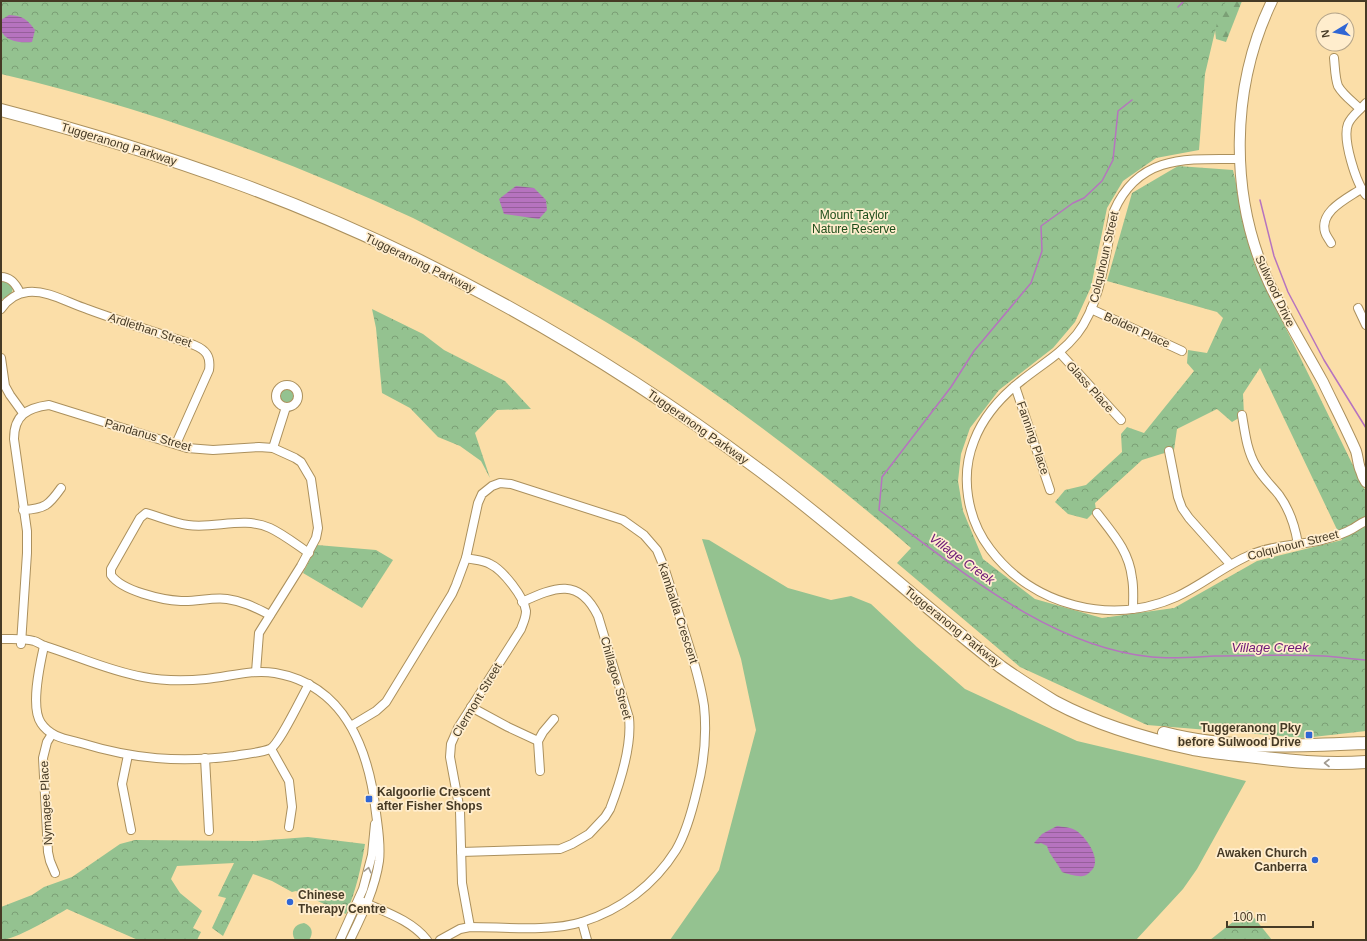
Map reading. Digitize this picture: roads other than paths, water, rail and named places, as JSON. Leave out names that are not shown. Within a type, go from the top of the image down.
[{"type":"highway","name":"Tuggeranong Parkway","points":[[1,102],[130,138],[202,162],[280,191],[399,243],[506,297],[629,370],[672,398],[750,453],[826,512],[1002,658],[1026,675],[1081,705],[1107,716],[1148,730],[1209,742],[1285,745],[1366,743]]},
{"type":"highway","name":"Tuggeranong Parkway","points":[[1,110],[123,144],[263,192],[392,248],[521,314],[624,376],[718,439],[794,496],[1001,667],[1030,687],[1073,710],[1117,728],[1147,738],[1194,749],[1296,762],[1366,762]]},
{"type":"main road","name":"Sulwood Drive","points":[[1272,1],[1256,40],[1244,91],[1241,118],[1240,159],[1245,202],[1251,229],[1264,270],[1273,291],[1322,382],[1356,452],[1361,472],[1366,482]]},
{"type":"main road","name":"Sulwood Drive","points":[[1356,452],[1366,463]]},
{"type":"street","points":[[1334,58],[1338,86],[1360,110]]},
{"type":"street","points":[[1332,243],[1324,230],[1328,215],[1336,206],[1364,192],[1355,177],[1346,133],[1349,122],[1366,103]]},
{"type":"street","name":"Colquhoun Street","points":[[1240,159],[1189,159],[1167,163],[1142,175],[1127,188],[1119,199],[1114,211],[1099,288],[1091,310],[1078,332],[1060,353],[1015,386],[1002,398],[985,419],[977,434],[969,457],[967,473],[967,488],[972,514],[979,531],[999,561],[1027,585],[1068,604],[1104,610],[1133,609],[1151,605],[1177,596],[1230,564],[1252,554],[1269,549],[1336,536],[1353,529],[1366,527]]},
{"type":"street","points":[[1,277],[13,281],[20,293],[2,305]]},
{"type":"street","name":"Ardlethan Street","points":[[20,293],[37,292],[49,294],[87,310],[194,345],[208,354],[210,358],[209,370],[176,444]]},
{"type":"street","points":[[1358,308],[1366,325]]},
{"type":"street","name":"Bolden Place","points":[[1091,310],[1182,351]]},
{"type":"street","name":"Glass Place","points":[[1060,353],[1120,420]]},
{"type":"street","points":[[1,358],[5,386],[23,413],[14,431],[27,531],[21,642]]},
{"type":"street","name":"Fanning Place","points":[[1015,386],[1050,490]]},
{"type":"street","name":"Pandanus Street","points":[[23,413],[31,409],[48,405],[187,448],[213,450],[259,447],[273,448],[301,462],[311,479],[318,528],[316,538],[309,553],[259,633],[256,672]]},
{"type":"street","points":[[273,448],[286,407]]},
{"type":"street","points":[[1242,415],[1247,445],[1252,459],[1263,478],[1287,506],[1293,519],[1298,544]]},
{"type":"street","points":[[1169,451],[1178,498],[1182,508],[1230,564]]},
{"type":"street","name":"Kambalda Crescent","points":[[351,726],[376,711],[386,702],[452,594],[466,558],[478,503],[482,494],[492,486],[500,483],[511,484],[623,520],[644,535],[656,550],[664,567],[698,676],[704,706],[706,730],[702,770],[690,816],[677,849],[653,879],[631,900],[582,922],[550,927],[470,927],[460,929],[440,940]]},
{"type":"street","points":[[24,510],[44,507],[54,499],[61,488]]},
{"type":"street","points":[[270,615],[250,605],[226,599],[181,601],[137,592],[117,581],[111,575],[111,569],[140,518],[146,513],[188,525],[218,525],[240,522],[255,524],[270,528],[309,553]]},
{"type":"street","points":[[1097,513],[1120,543],[1126,554],[1133,579],[1133,609]]},
{"type":"street","name":"Colquhoun Street","points":[[1353,529],[1358,524],[1366,521]]},
{"type":"street","name":"Clermont Street","points":[[466,558],[489,564],[496,568],[509,581],[522,602],[525,607],[526,617],[521,629],[458,728],[451,744],[450,757],[460,811],[462,883],[470,927]]},
{"type":"street","name":"Chillagoe Street","points":[[461,852],[560,849],[580,840],[597,827],[610,809],[628,749],[630,728],[629,718],[598,616],[594,608],[586,598],[578,592],[562,588],[545,592],[522,602]]},
{"type":"street","points":[[1,639],[21,642]]},
{"type":"street","points":[[1,644],[34,641],[44,646],[61,650],[116,671],[161,680],[178,681],[206,679],[256,672],[273,672],[288,675],[309,684],[336,706],[351,726],[368,765],[380,838],[379,861],[374,884],[367,904],[350,940]]},
{"type":"street","points":[[44,646],[38,674],[37,707],[41,723],[52,734],[107,751],[154,759],[180,760],[205,758],[246,754],[271,749],[278,740],[309,684]]},
{"type":"street","points":[[471,706],[508,727],[538,741]]},
{"type":"street","points":[[540,771],[538,741],[543,732],[554,720]]},
{"type":"street","name":"Nymagee Place","points":[[52,734],[47,742],[43,758],[48,852],[55,873]]},
{"type":"street","points":[[271,749],[289,781],[292,807],[289,827]]},
{"type":"street","points":[[128,754],[122,784],[131,830]]},
{"type":"street","points":[[205,758],[209,831]]},
{"type":"street","points":[[340,940],[359,900],[368,872],[376,817]]},
{"type":"street","points":[[359,900],[395,916],[414,927],[427,940]]},
{"type":"street","points":[[582,922],[587,940]]},
{"type":"waterway","points":[[1178,7],[1184,1]]},
{"type":"waterway","name":"Village Creek","points":[[1132,100],[1118,111],[1113,160],[1102,181],[1084,198],[1073,203],[1041,226],[1042,251],[1031,283],[974,351],[951,387],[882,477],[879,510],[973,580],[1007,602],[1041,622],[1077,638],[1114,650],[1160,658],[1297,655],[1366,660]]},
{"type":"waterway","points":[[1260,200],[1274,256],[1288,292],[1324,360],[1366,428]]},
{"type":"place","name":"Tuggeranong Pky before Sulwood Drive","points":[[1309,735]]},
{"type":"place","name":"Kalgoorlie Crescent after Fisher Shops","points":[[369,799]]},
{"type":"place","name":"Awaken Church Canberra","points":[[1315,860]]},
{"type":"place","name":"Chinese Therapy Centre","points":[[290,902]]},
{"type":"park label","name":"Mount Taylor Nature Reserve","points":[[854,222]]}]
